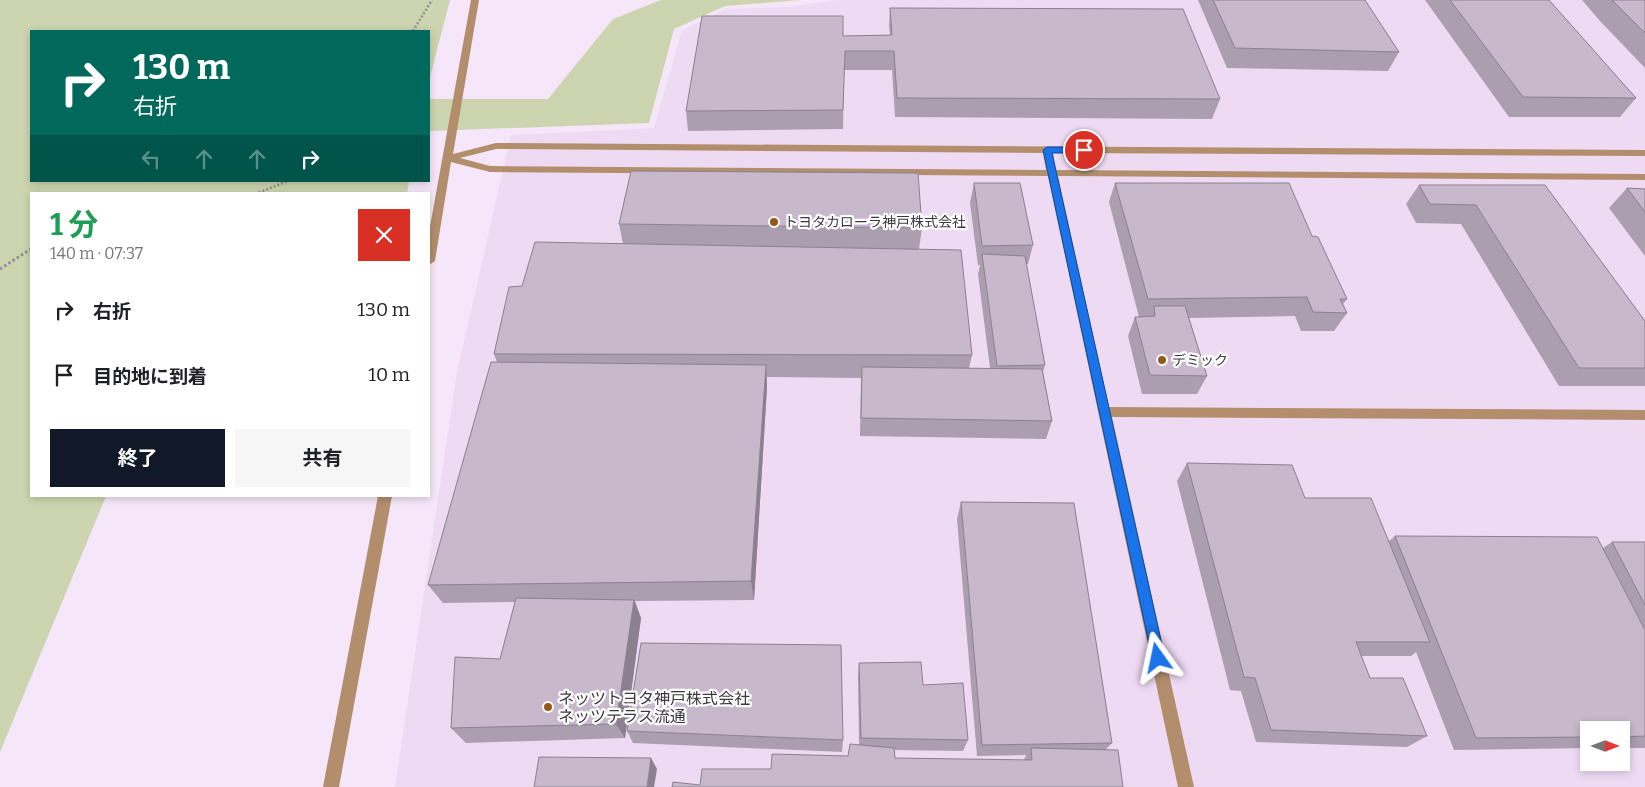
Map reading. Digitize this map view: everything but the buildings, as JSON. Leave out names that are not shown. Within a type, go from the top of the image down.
[{"type":"street","points":[[430,256],[475,0]]},
{"type":"street","points":[[448,158],[496,146],[1645,152]]},
{"type":"street","points":[[1047,150],[1186,787]]},
{"type":"street","points":[[448,158],[490,169],[1645,176]]},
{"type":"street","points":[[1105,412],[1645,415]]},
{"type":"street","points":[[331,787],[384,497]]},
{"type":"path","points":[[414,30],[432,0]]},
{"type":"path","points":[[260,192],[285,182]]},
{"type":"path","points":[[0,269],[30,250]]},
{"type":"shaded area","points":[[837,0],[1645,0],[1645,787],[395,787],[457,372],[511,135],[654,128],[682,30],[726,9],[787,7]]},
{"type":"green space","points":[[0,0],[450,0],[430,77],[430,30],[30,30],[30,182],[409,182],[407,192],[30,192],[30,497],[106,497],[0,752]]},
{"type":"green space","points":[[661,0],[801,0],[725,6],[674,29],[649,123],[430,131],[430,99],[548,99],[613,19]]},
{"type":"place","name":"トヨタカローラ神戸株式会社","points":[[774,222]]},
{"type":"place","name":"デミック","points":[[1162,360]]},
{"type":"place","name":"ネッツトヨタ神戸株式会社 ネッツテラス流通","points":[[548,707]]},
{"type":"route","points":[[1084,150],[1047,150],[1158,658]]}]
